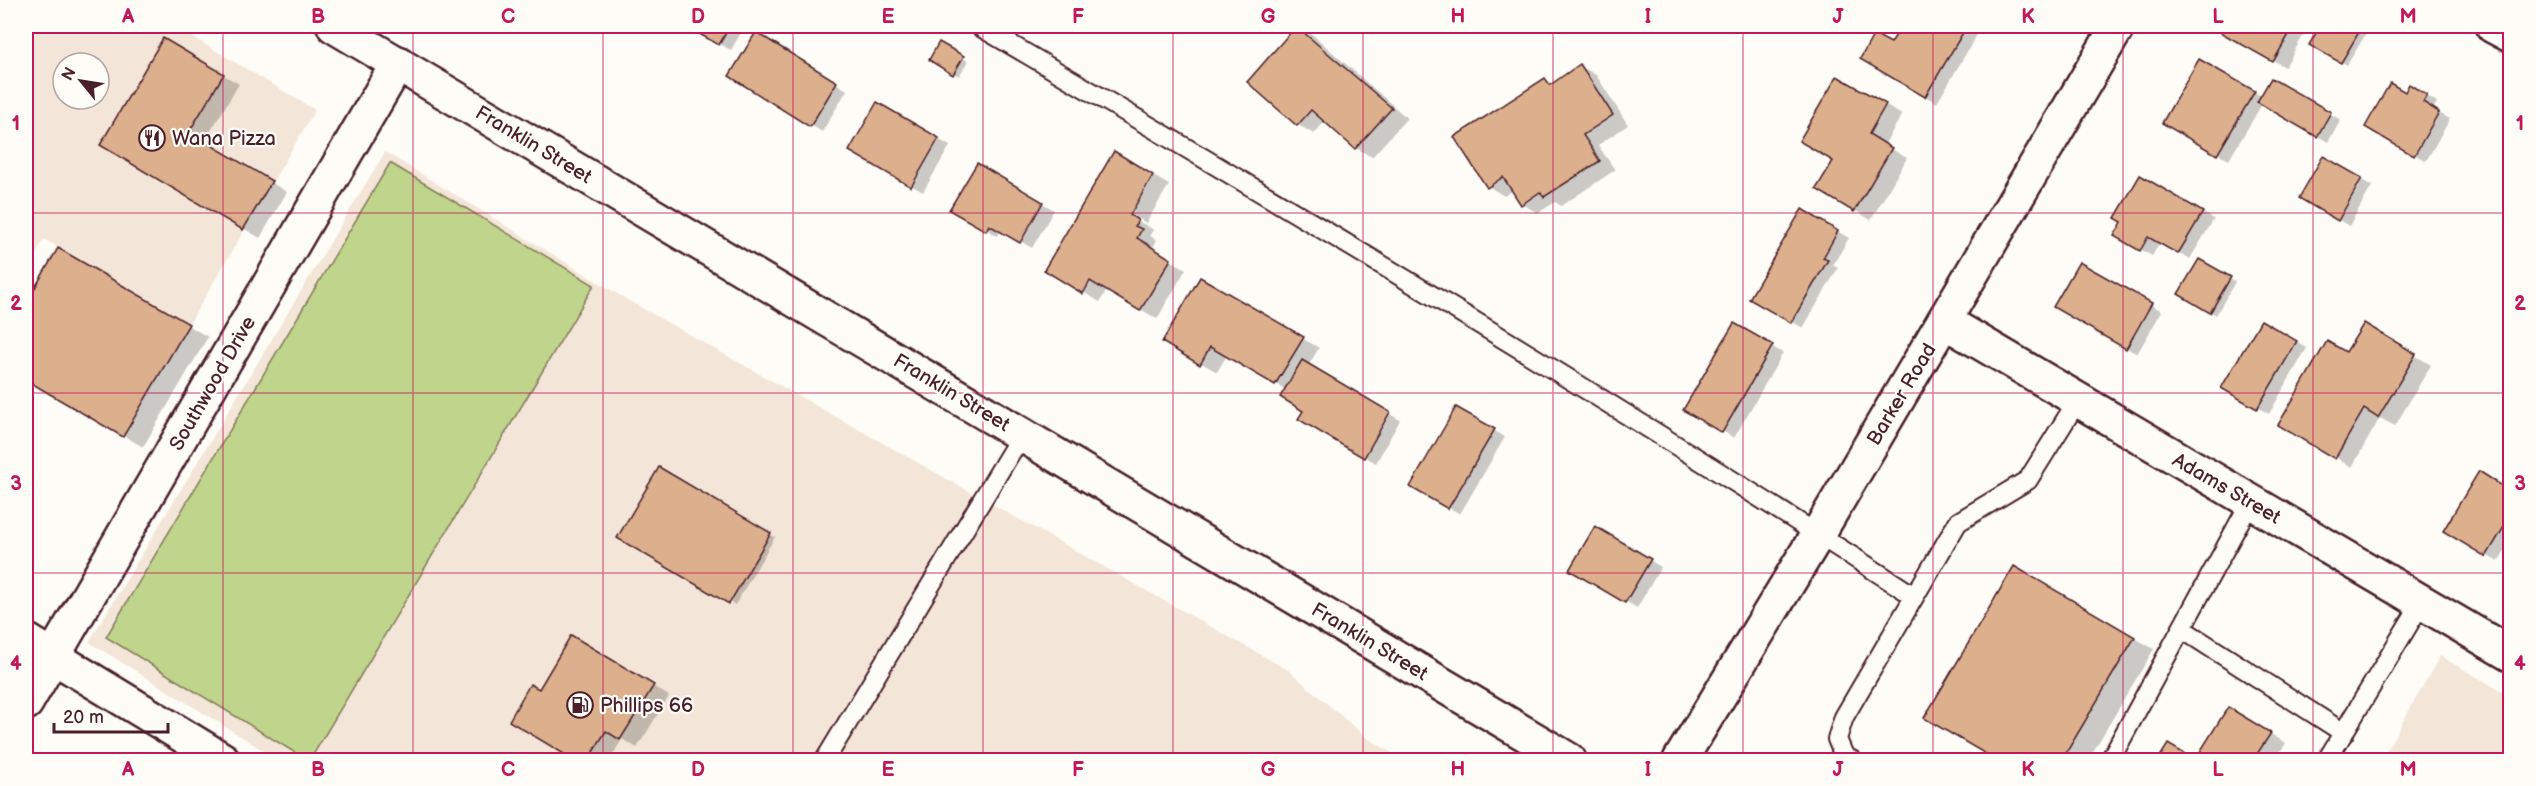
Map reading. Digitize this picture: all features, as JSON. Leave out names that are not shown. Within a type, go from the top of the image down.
[{"type":"street","name":"Franklin Street","points":[[334,26],[1569,760]]},
{"type":"street","name":"Barker Road","points":[[1680,760],[1818,534],[2118,26]]},
{"type":"street","points":[[2493,26],[2511,35]]},
{"type":"street","name":"Southwood Drive","points":[[26,703],[39,648],[398,63]]},
{"type":"street","name":"Adams Street","points":[[1944,321],[2511,654]]},
{"type":"street","points":[[39,648],[223,760]]},
{"type":"lane","points":[[979,26],[1319,227],[1818,534],[1914,596]]},
{"type":"lane","points":[[1852,760],[1844,756],[1836,739],[1844,717],[1958,522],[2028,480],[2078,400]]},
{"type":"lane","points":[[825,760],[1022,434]]},
{"type":"lane","points":[[2110,760],[2251,501]]},
{"type":"lane","points":[[2327,760],[2422,602]]},
{"type":"lane","points":[[2182,629],[2344,733]]},
{"type":"shaded area","points":[[26,26],[174,26],[315,110],[189,324],[44,239],[26,270]]},
{"type":"shaded area","points":[[385,152],[629,301],[1288,670],[1367,738],[1404,760],[279,760],[89,642]]},
{"type":"shaded area","points":[[2440,656],[2510,696],[2510,760],[2381,760]]},
{"type":"green space","points":[[390,163],[594,285],[310,760],[307,760],[106,637]]},
{"type":"building","points":[[685,26],[730,26],[719,45]]},
{"type":"building","points":[[1296,26],[1392,108],[1355,149],[1311,110],[1297,126],[1247,82]]},
{"type":"building","points":[[1901,26],[1967,26],[1925,97],[1860,59],[1874,34],[1891,43]]},
{"type":"building","points":[[2221,26],[2294,26],[2273,62],[2218,31]]},
{"type":"building","points":[[2320,26],[2362,27],[2341,63],[2309,45]]},
{"type":"building","points":[[756,32],[837,82],[810,127],[729,76]]},
{"type":"building","name":"Wana Pizza","points":[[163,38],[224,74],[189,132],[272,181],[243,230],[100,145]]},
{"type":"building","points":[[939,42],[964,56],[953,75],[929,60]]},
{"type":"building","points":[[2199,59],[2255,91],[2217,155],[2162,123]]},
{"type":"building","points":[[1580,64],[1613,115],[1583,135],[1600,161],[1544,197],[1540,192],[1521,205],[1503,177],[1487,188],[1454,137],[1545,78],[1550,85]]},
{"type":"building","points":[[1837,76],[1886,104],[1869,134],[1892,148],[1854,212],[1816,189],[1833,161],[1799,141]]},
{"type":"building","points":[[2271,78],[2331,112],[2317,137],[2257,102]]},
{"type":"building","points":[[2390,83],[2405,92],[2409,84],[2427,95],[2423,102],[2439,112],[2414,156],[2365,127]]},
{"type":"building","points":[[877,102],[939,138],[911,187],[849,151]]},
{"type":"building","points":[[1114,151],[1153,175],[1130,215],[1138,220],[1135,226],[1142,229],[1137,238],[1171,259],[1140,311],[1090,281],[1083,294],[1044,270]]},
{"type":"building","points":[[2323,156],[2362,178],[2338,221],[2299,198]]},
{"type":"building","points":[[977,163],[1043,202],[1020,243],[989,225],[986,231],[949,210]]},
{"type":"building","points":[[2140,175],[2203,212],[2178,254],[2148,237],[2140,251],[2114,236],[2122,222],[2115,218]]},
{"type":"building","points":[[1802,209],[1838,231],[1823,258],[1828,260],[1791,323],[1749,299]]},
{"type":"building","points":[[58,248],[189,324],[123,437],[26,380],[26,303]]},
{"type":"building","points":[[2199,259],[2231,277],[2210,313],[2178,294]]},
{"type":"building","points":[[2079,262],[2152,303],[2126,349],[2053,307]]},
{"type":"building","points":[[1200,277],[1304,337],[1275,385],[1210,347],[1200,365],[1162,342]]},
{"type":"building","points":[[2261,320],[2297,341],[2257,409],[2221,388]]},
{"type":"building","points":[[1734,323],[1773,345],[1722,433],[1683,410]]},
{"type":"building","points":[[2364,323],[2416,354],[2378,418],[2364,409],[2335,459],[2278,425],[2327,341],[2346,352]]},
{"type":"building","points":[[1302,360],[1390,412],[1364,458],[1298,419],[1303,411],[1280,397]]},
{"type":"building","points":[[1456,407],[1495,429],[1448,509],[1410,487]]},
{"type":"building","points":[[659,467],[771,533],[729,604],[617,538]]},
{"type":"building","points":[[2479,471],[2510,491],[2510,517],[2486,557],[2443,531]]},
{"type":"building","points":[[1595,526],[1651,559],[1625,603],[1569,570]]},
{"type":"building","points":[[2014,566],[2135,637],[2062,760],[1996,760],[1924,718]]},
{"type":"building","name":"Phillips 66","points":[[571,635],[654,685],[620,740],[606,731],[588,760],[574,760],[509,721],[530,684],[539,689]]},
{"type":"building","points":[[2228,707],[2271,733],[2253,760],[2195,760]]},
{"type":"building","points":[[2168,744],[2195,760],[2158,760]]},
{"type":"place","name":"Wana Pizza","points":[[152,138]]},
{"type":"place","name":"Phillips 66","points":[[580,705]]}]
